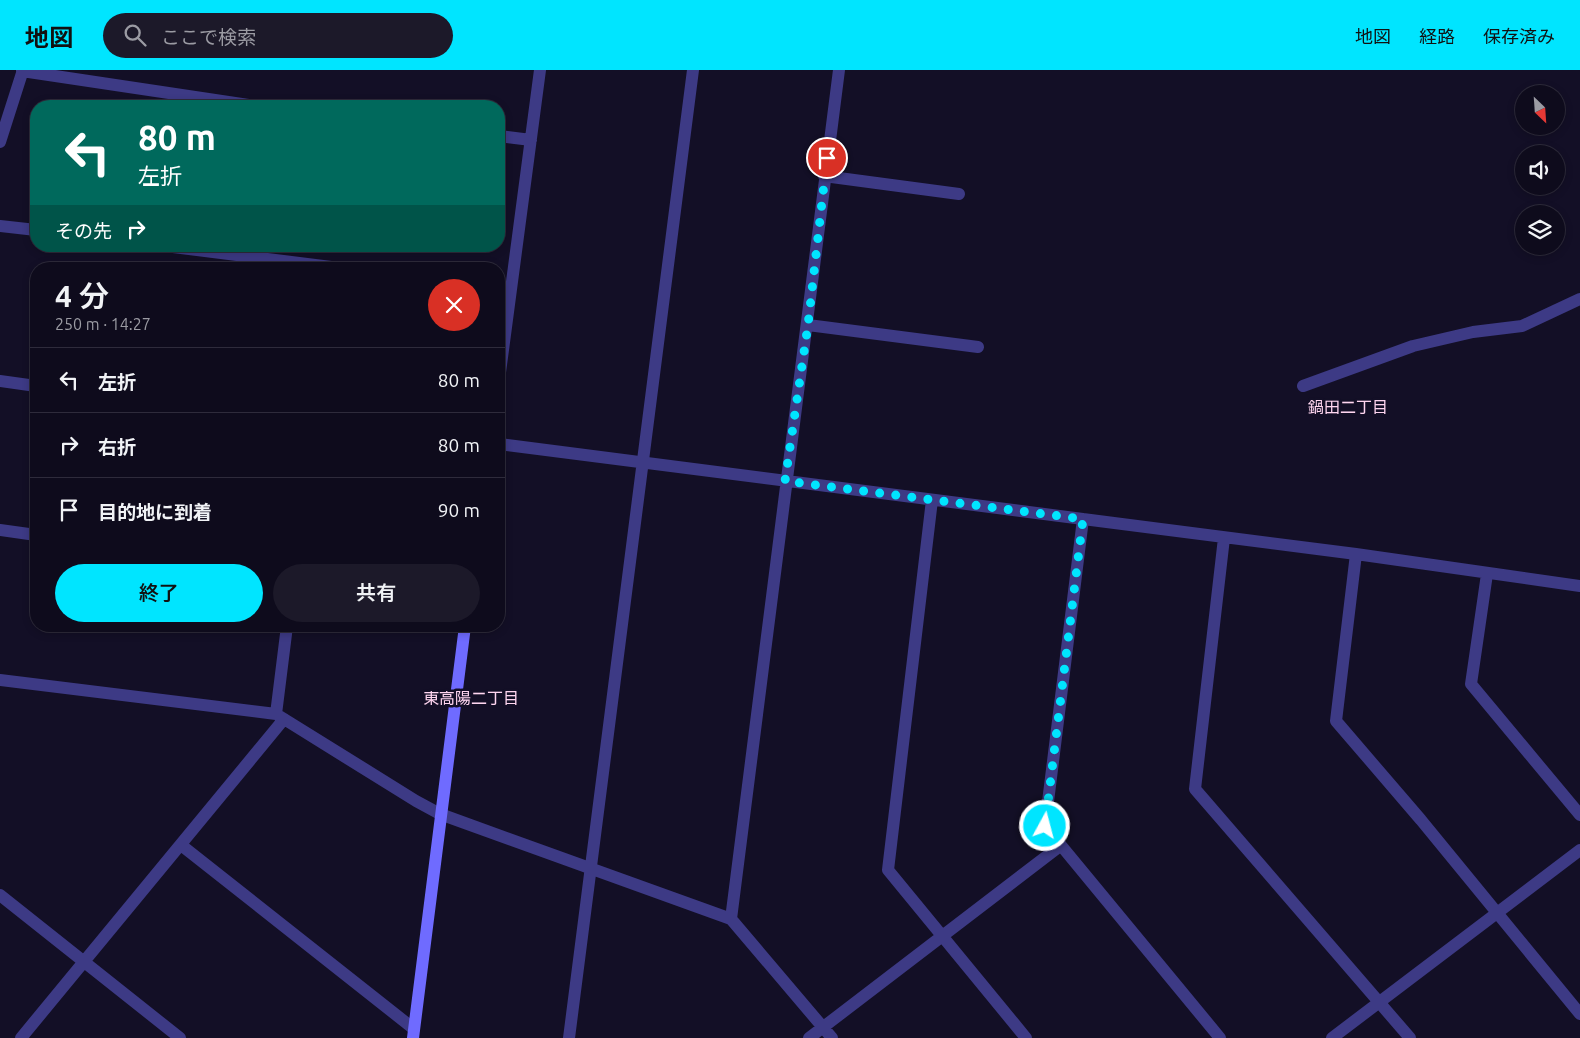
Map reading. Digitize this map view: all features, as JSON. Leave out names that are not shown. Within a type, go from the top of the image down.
[{"type":"street","points":[[0,142],[23,70],[217,100]]},
{"type":"street","points":[[505,288],[532,140],[540,70]]},
{"type":"street","points":[[569,1038],[693,70]]},
{"type":"street","points":[[731,919],[785,481],[808,325],[824,176],[839,70]]},
{"type":"street","points":[[505,137],[532,140]]},
{"type":"street","points":[[824,176],[959,194]]},
{"type":"street","points":[[0,226],[30,229]]},
{"type":"street","points":[[213,252],[292,262]]},
{"type":"street","points":[[1303,386],[1413,346],[1473,332],[1522,326],[1580,299]]},
{"type":"street","points":[[808,325],[978,347]]},
{"type":"street","points":[[0,382],[30,385]]},
{"type":"street","points":[[505,445],[1356,554],[1580,586]]},
{"type":"street","points":[[932,500],[888,870],[1026,1038]]},
{"type":"street","points":[[1083,519],[1045,826],[1220,1038]]},
{"type":"street","points":[[0,530],[30,534]]},
{"type":"street","points":[[1224,538],[1196,789],[1410,1038]]},
{"type":"street","points":[[1356,554],[1336,721],[1421,820],[1495,913],[1580,1014]]},
{"type":"street","points":[[1487,574],[1471,684],[1580,815]]},
{"type":"street","points":[[21,1038],[181,845],[280,717],[287,632]]},
{"type":"street","points":[[414,1034],[464,632]]},
{"type":"street","points":[[0,680],[280,717],[440,814],[731,919],[832,1038]]},
{"type":"street","points":[[181,845],[414,1034]]},
{"type":"street","points":[[809,1038],[1060,846]]},
{"type":"street","points":[[1332,1038],[1580,850]]},
{"type":"street","points":[[0,895],[180,1038]]},
{"type":"district","name":"鍋田二丁目","points":[[1348,407]]},
{"type":"district","name":"東高陽二丁目","points":[[471,698]]},
{"type":"route","points":[[827,158],[808,325],[785,481],[1083,519],[1045,826]]}]
